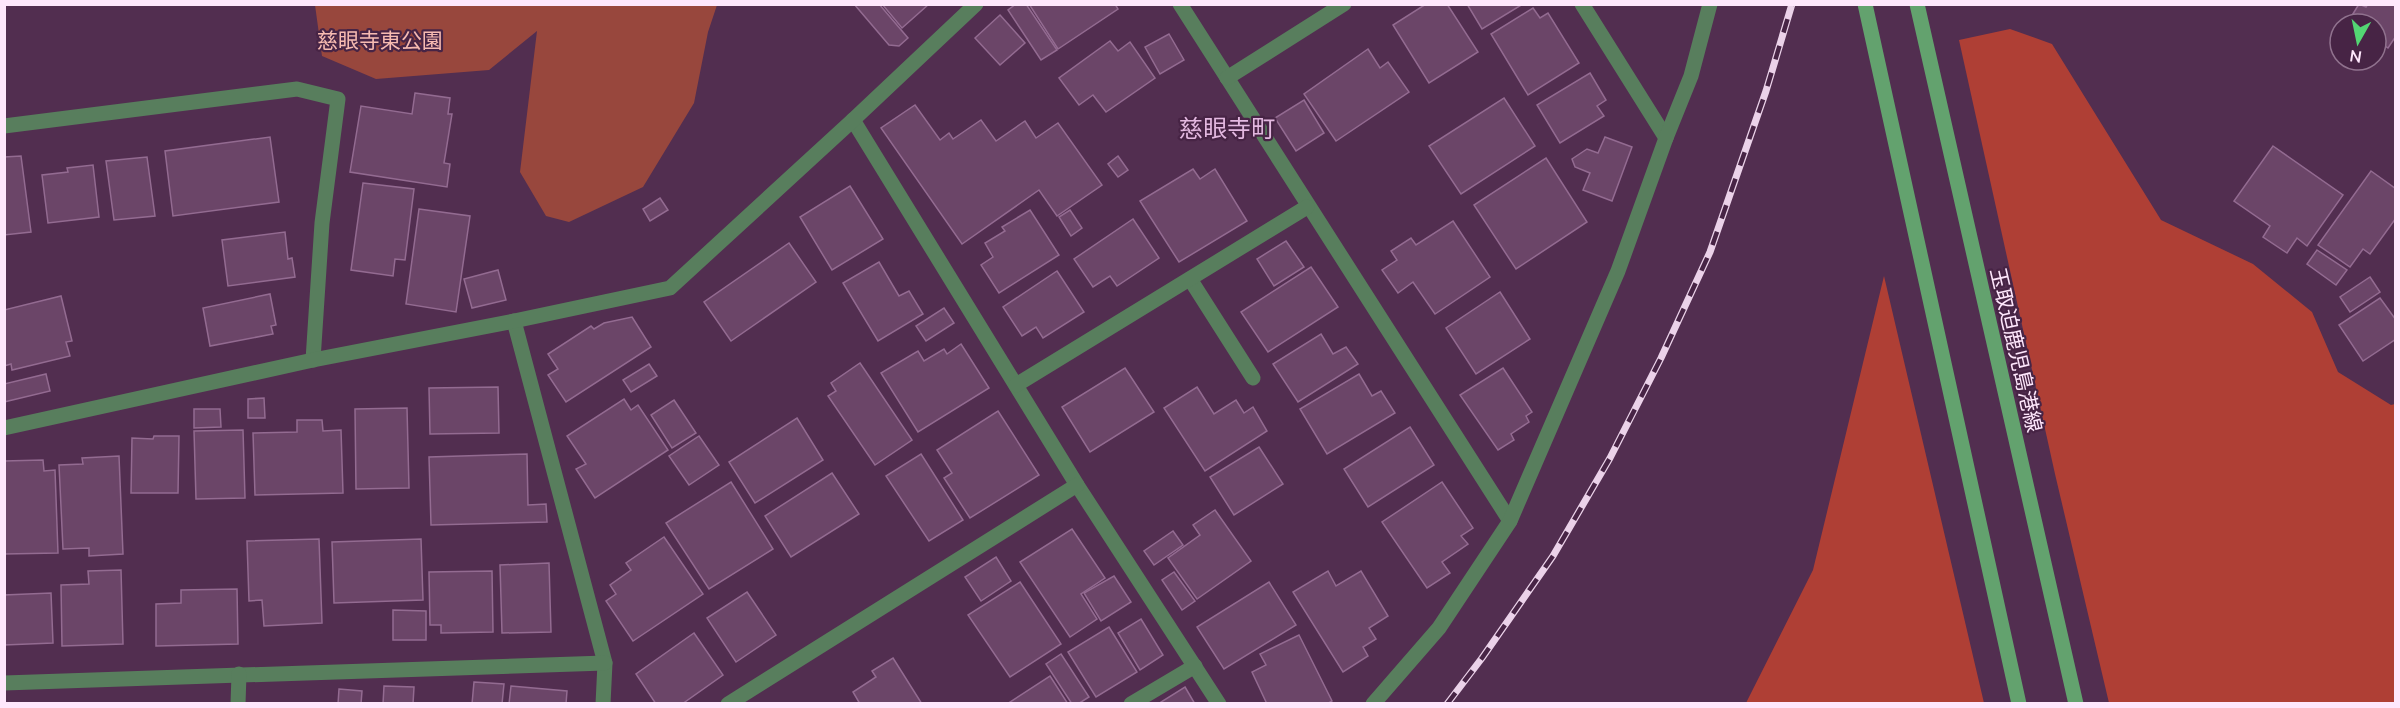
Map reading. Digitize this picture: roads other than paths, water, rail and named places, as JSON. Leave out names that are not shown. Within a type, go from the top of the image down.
[{"type":"main road","points":[[1865,4],[2019,704]]},
{"type":"main road","name":"玉取迫鹿児島港線","points":[[1917,4],[2076,704]]},
{"type":"street","points":[[4,428],[313,360],[670,288],[854,120],[976,4]]},
{"type":"street","points":[[1180,4],[1307,207],[1510,521]]},
{"type":"street","points":[[1227,78],[1344,4]]},
{"type":"street","points":[[1582,4],[1666,138]]},
{"type":"street","points":[[1373,704],[1439,628],[1510,521],[1618,271],[1691,76],[1710,4]]},
{"type":"street","points":[[4,126],[297,89],[338,99],[322,223],[313,360]]},
{"type":"street","points":[[854,120],[1077,484],[1219,704]]},
{"type":"street","points":[[1016,385],[1307,207]]},
{"type":"street","points":[[1190,279],[1253,378]]},
{"type":"street","points":[[514,321],[604,663],[603,704]]},
{"type":"street","points":[[728,704],[1077,484]]},
{"type":"street","points":[[4,683],[604,663]]},
{"type":"street","points":[[1131,704],[1195,666]]},
{"type":"street","points":[[238,704],[239,674]]},
{"type":"railway","points":[[1447,704],[1553,556],[1610,458],[1661,358],[1710,252],[1766,91],[1792,4]]},
{"type":"district","name":"慈眼寺町","points":[[1227,129]]},
{"type":"park label","name":"慈眼寺東公園","points":[[380,41]]}]
